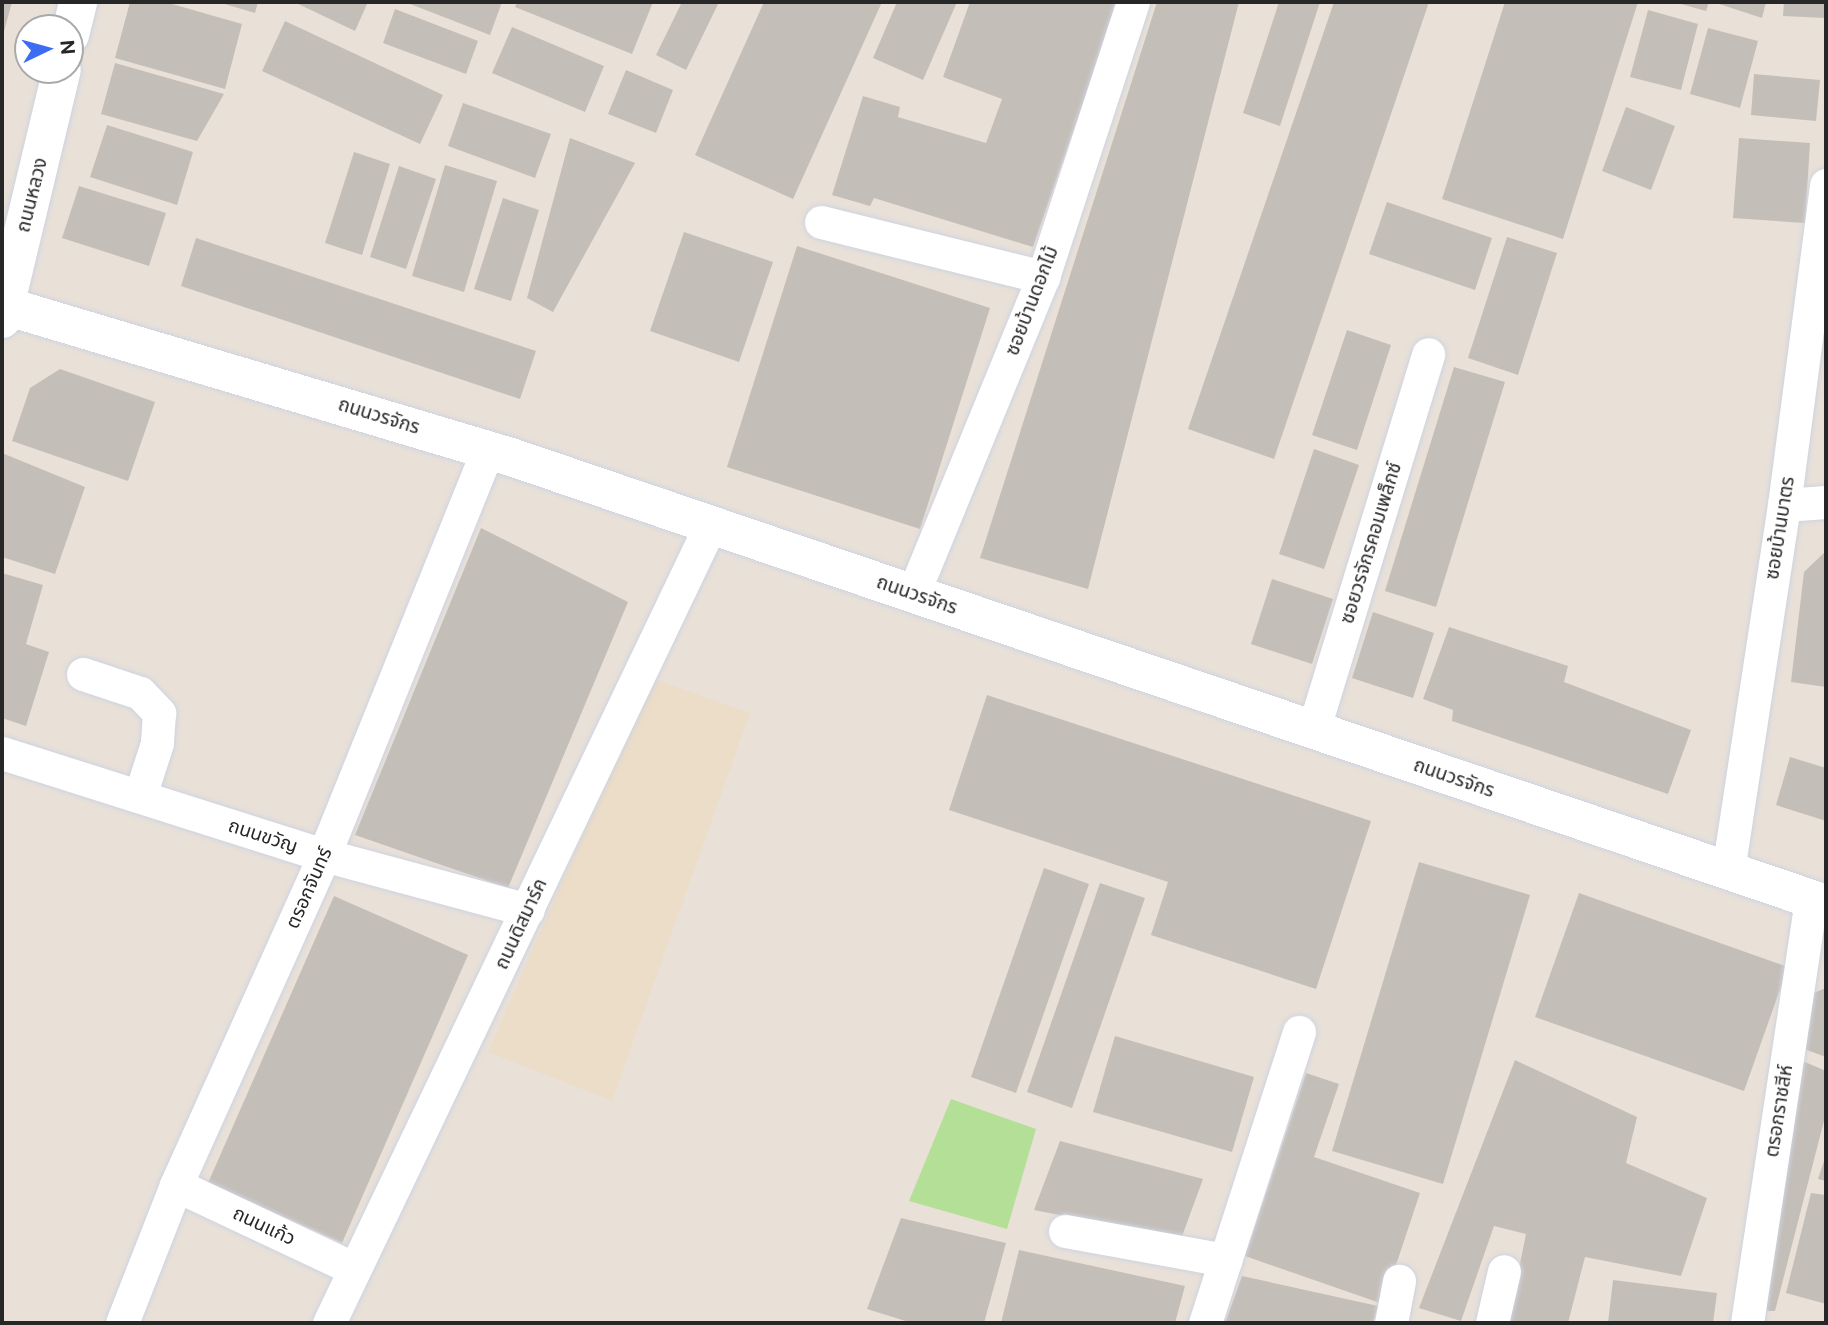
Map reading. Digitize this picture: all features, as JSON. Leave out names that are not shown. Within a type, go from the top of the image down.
[{"type":"main road","name":"ถนนหลวง","points":[[3,310],[59,84]]},
{"type":"main road","name":"ถนนวรจักร","points":[[3,310],[488,450],[1819,902]]},
{"type":"street","name":"ซอยบ้านดอกไม้","points":[[913,594],[1043,278],[1133,2]]},
{"type":"street","name":"ซอยบ้านบาตร","points":[[1728,871],[1784,505],[1826,185]]},
{"type":"street","points":[[821,222],[1043,278]]},
{"type":"street","name":"ซอยวรจักรคอมเพล็กซ์","points":[[1313,731],[1428,354]]},
{"type":"street","name":"ตรอกจันทร์","points":[[122,1323],[176,1185],[324,855],[488,450]]},
{"type":"street","points":[[1784,505],[1826,502]]},
{"type":"street","name":"ถนนดิสมาร์ค","points":[[329,1323],[352,1268],[528,910],[711,524]]},
{"type":"street","points":[[83,674],[140,693],[159,713],[157,743],[140,796]]},
{"type":"street","name":"ถนนขวัญ","points":[[2,753],[324,855],[528,910]]},
{"type":"street","name":"ตรอกราชสีห์","points":[[1747,1323],[1819,902]]},
{"type":"street","points":[[1205,1323],[1299,1032]]},
{"type":"street","name":"ถนนแก้ว","points":[[176,1185],[352,1268]]},
{"type":"street","points":[[1065,1231],[1226,1260]]},
{"type":"street","points":[[1492,1323],[1504,1271]]},
{"type":"street","points":[[1391,1323],[1399,1281]]},
{"type":"shaded area","points":[[651,678],[750,713],[612,1101],[488,1052]]},
{"type":"green space","points":[[951,1099],[1036,1129],[1007,1229],[909,1201]]},
{"type":"building","points":[[2,2],[12,2],[3,35],[2,35]]},
{"type":"building","points":[[130,2],[165,2],[242,24],[225,89],[115,58]]},
{"type":"building","points":[[218,2],[258,2],[255,13]]},
{"type":"building","points":[[294,2],[368,2],[355,31]]},
{"type":"building","points":[[405,2],[502,2],[490,35]]},
{"type":"building","points":[[517,2],[653,2],[632,54],[515,7]]},
{"type":"building","points":[[682,2],[719,2],[686,70],[656,55]]},
{"type":"building","points":[[764,2],[882,2],[793,199],[695,155]]},
{"type":"building","points":[[897,2],[957,2],[923,80],[873,58]]},
{"type":"building","points":[[970,2],[1118,2],[1033,247],[874,198],[870,206],[832,195],[863,96],[900,107],[898,117],[986,143],[1002,99],[943,77]]},
{"type":"building","points":[[1157,2],[1239,2],[1088,589],[980,558]]},
{"type":"building","points":[[1279,2],[1320,2],[1280,126],[1243,113]]},
{"type":"building","points":[[1334,2],[1429,2],[1274,459],[1188,429]]},
{"type":"building","points":[[1505,2],[1638,2],[1563,239],[1442,199]]},
{"type":"building","points":[[1674,2],[1709,2],[1706,11]]},
{"type":"building","points":[[1713,2],[1766,2],[1762,18]]},
{"type":"building","points":[[1784,2],[1826,2],[1826,18],[1783,16]]},
{"type":"building","points":[[395,9],[478,41],[466,74],[383,43]]},
{"type":"building","points":[[1648,10],[1698,24],[1681,90],[1630,77]]},
{"type":"building","points":[[285,21],[443,95],[420,144],[262,71]]},
{"type":"building","points":[[512,27],[604,66],[585,112],[492,73]]},
{"type":"building","points":[[1708,28],[1758,41],[1740,108],[1690,94]]},
{"type":"building","points":[[115,63],[224,94],[197,141],[101,114]]},
{"type":"building","points":[[626,70],[673,90],[656,133],[608,114]]},
{"type":"building","points":[[1754,74],[1820,80],[1816,121],[1751,115]]},
{"type":"building","points":[[463,103],[551,134],[535,178],[448,146]]},
{"type":"building","points":[[1626,107],[1675,126],[1651,190],[1602,171]]},
{"type":"building","points":[[107,125],[193,152],[177,205],[90,177]]},
{"type":"building","points":[[570,138],[635,163],[553,312],[527,298]]},
{"type":"building","points":[[1739,138],[1810,143],[1805,223],[1733,218]]},
{"type":"building","points":[[354,152],[390,164],[362,255],[325,243]]},
{"type":"building","points":[[445,165],[497,181],[464,292],[412,276]]},
{"type":"building","points":[[399,166],[436,179],[406,269],[370,257]]},
{"type":"building","points":[[79,186],[166,213],[149,266],[62,238]]},
{"type":"building","points":[[503,198],[539,210],[511,301],[474,289]]},
{"type":"building","points":[[1387,202],[1492,238],[1475,290],[1369,254]]},
{"type":"building","points":[[684,232],[773,262],[739,362],[650,331]]},
{"type":"building","points":[[1507,237],[1557,253],[1518,375],[1468,358]]},
{"type":"building","points":[[196,238],[536,351],[520,399],[181,286]]},
{"type":"building","points":[[797,246],[990,308],[920,529],[727,467]]},
{"type":"building","points":[[1347,330],[1391,345],[1357,450],[1312,435]]},
{"type":"building","points":[[1454,367],[1505,382],[1436,607],[1385,591]]},
{"type":"building","points":[[60,369],[155,402],[128,481],[12,441],[30,388]]},
{"type":"building","points":[[1314,449],[1359,465],[1324,569],[1279,554]]},
{"type":"building","points":[[2,453],[85,487],[55,574],[2,557]]},
{"type":"building","points":[[481,528],[628,602],[508,888],[355,835]]},
{"type":"building","points":[[1826,551],[1826,687],[1791,682],[1804,572]]},
{"type":"building","points":[[2,573],[43,585],[26,644],[49,652],[26,726],[2,718]]},
{"type":"building","points":[[1272,579],[1333,599],[1312,664],[1251,644]]},
{"type":"building","points":[[1373,612],[1434,633],[1413,698],[1352,678]]},
{"type":"building","points":[[1449,627],[1568,666],[1564,682],[1691,730],[1668,794],[1452,721],[1453,710],[1423,699]]},
{"type":"building","points":[[987,695],[1371,821],[1316,989],[1151,935],[1168,882],[949,810]]},
{"type":"building","points":[[1790,757],[1826,768],[1826,821],[1776,805]]},
{"type":"building","points":[[1419,862],[1530,895],[1443,1184],[1332,1151]]},
{"type":"building","points":[[1044,868],[1089,884],[1016,1093],[971,1077]]},
{"type":"building","points":[[1100,883],[1145,898],[1072,1108],[1027,1092]]},
{"type":"building","points":[[1579,893],[1788,967],[1744,1091],[1535,1017]]},
{"type":"building","points":[[334,896],[468,955],[342,1243],[208,1183]]},
{"type":"building","points":[[1826,988],[1826,1057],[1796,1046],[1806,996]]},
{"type":"building","points":[[1115,1036],[1254,1077],[1232,1152],[1093,1112]]},
{"type":"building","points":[[1798,1059],[1826,1071],[1826,1113],[1775,1311],[1757,1311]]},
{"type":"building","points":[[1515,1060],[1637,1117],[1626,1163],[1707,1198],[1681,1276],[1585,1257],[1568,1323],[1508,1323],[1526,1234],[1494,1226],[1461,1321],[1419,1308]]},
{"type":"building","points":[[1306,1073],[1339,1084],[1314,1157],[1420,1193],[1383,1304],[1245,1256]]},
{"type":"building","points":[[1060,1141],[1203,1179],[1181,1239],[1034,1210]]},
{"type":"building","points":[[1826,1155],[1826,1181],[1818,1179]]},
{"type":"building","points":[[1811,1193],[1826,1195],[1826,1304],[1786,1293]]},
{"type":"building","points":[[901,1218],[1006,1243],[984,1323],[912,1323],[867,1309]]},
{"type":"building","points":[[1019,1250],[1185,1286],[1175,1323],[1001,1323]]},
{"type":"building","points":[[1242,1276],[1378,1306],[1373,1323],[1225,1323]]},
{"type":"building","points":[[1613,1280],[1717,1293],[1713,1323],[1608,1323]]}]
